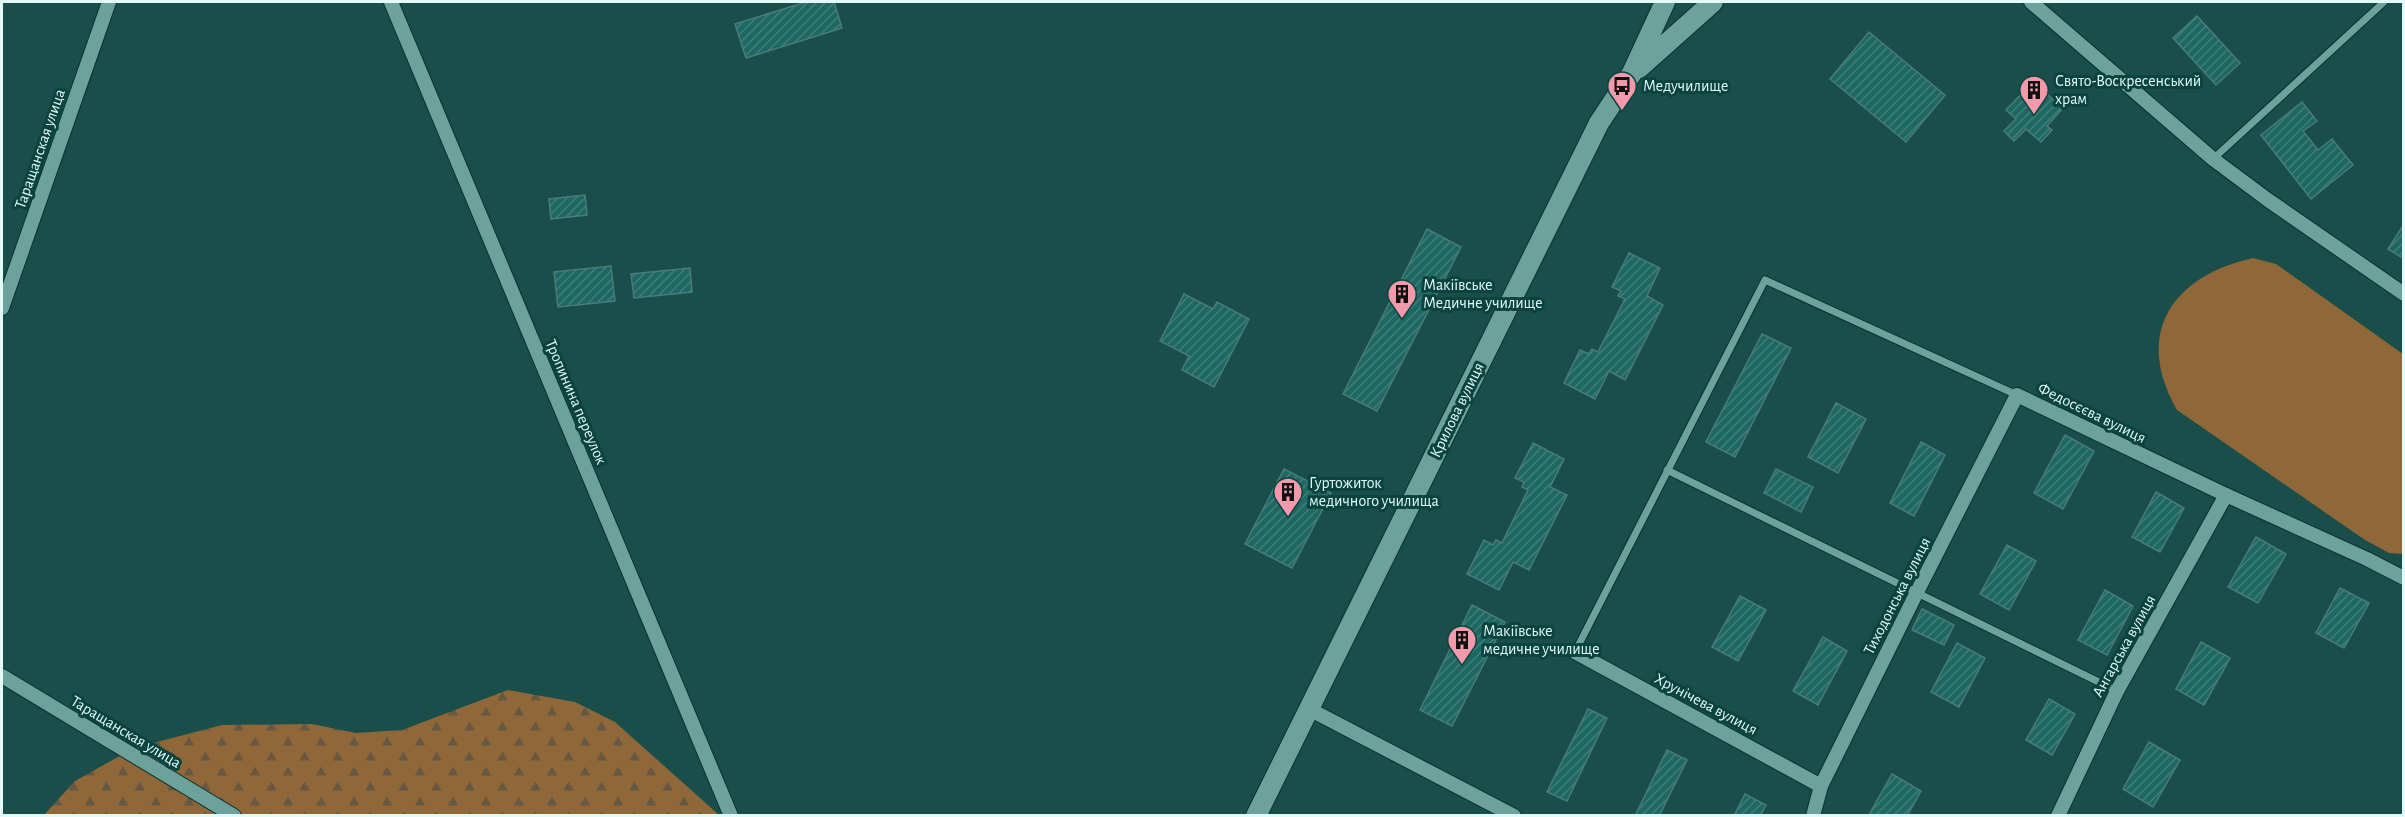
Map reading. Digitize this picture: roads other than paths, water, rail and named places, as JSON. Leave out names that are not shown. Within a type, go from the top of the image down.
[{"type":"main road","points":[[1632,73],[1665,2]]},
{"type":"main road","points":[[1632,73],[1713,2]]},
{"type":"main road","name":"Крилова вулиця","points":[[1256,816],[1599,123],[1632,73]]},
{"type":"street","name":"Таращанская улица","points":[[2,308],[109,2]]},
{"type":"street","name":"Тропинина переулок","points":[[391,2],[731,816]]},
{"type":"street","points":[[2031,2],[2213,159],[2403,294]]},
{"type":"street","name":"Федосєєва вулиця","points":[[2017,395],[2403,578]]},
{"type":"street","name":"Тиходонська вулиця","points":[[1813,816],[1821,786],[2017,395]]},
{"type":"street","name":"Ангарська вулиця","points":[[2058,816],[2117,691],[2226,495]]},
{"type":"street","name":"Хрунічева вулиця","points":[[1575,652],[1821,786]]},
{"type":"street","name":"Таращанская улица","points":[[2,676],[234,816]]},
{"type":"street","points":[[1309,709],[1514,816]]},
{"type":"lane","points":[[2213,159],[2384,2]]},
{"type":"lane","name":"Федосєєва вулиця","points":[[1667,470],[1765,280],[2017,395]]},
{"type":"lane","points":[[1575,652],[1667,470],[2117,691]]},
{"type":"place","name":"Медучилище","points":[[1622,112]]},
{"type":"place","name":"Свято-Воскресенський храм","points":[[2034,116]]},
{"type":"place","name":"Макіївське Медичне училище","points":[[1402,320]]},
{"type":"place","name":"Гуртожиток медичного училища","points":[[1288,518]]},
{"type":"place","name":"Макіївське медичне училище","points":[[1462,666]]}]
